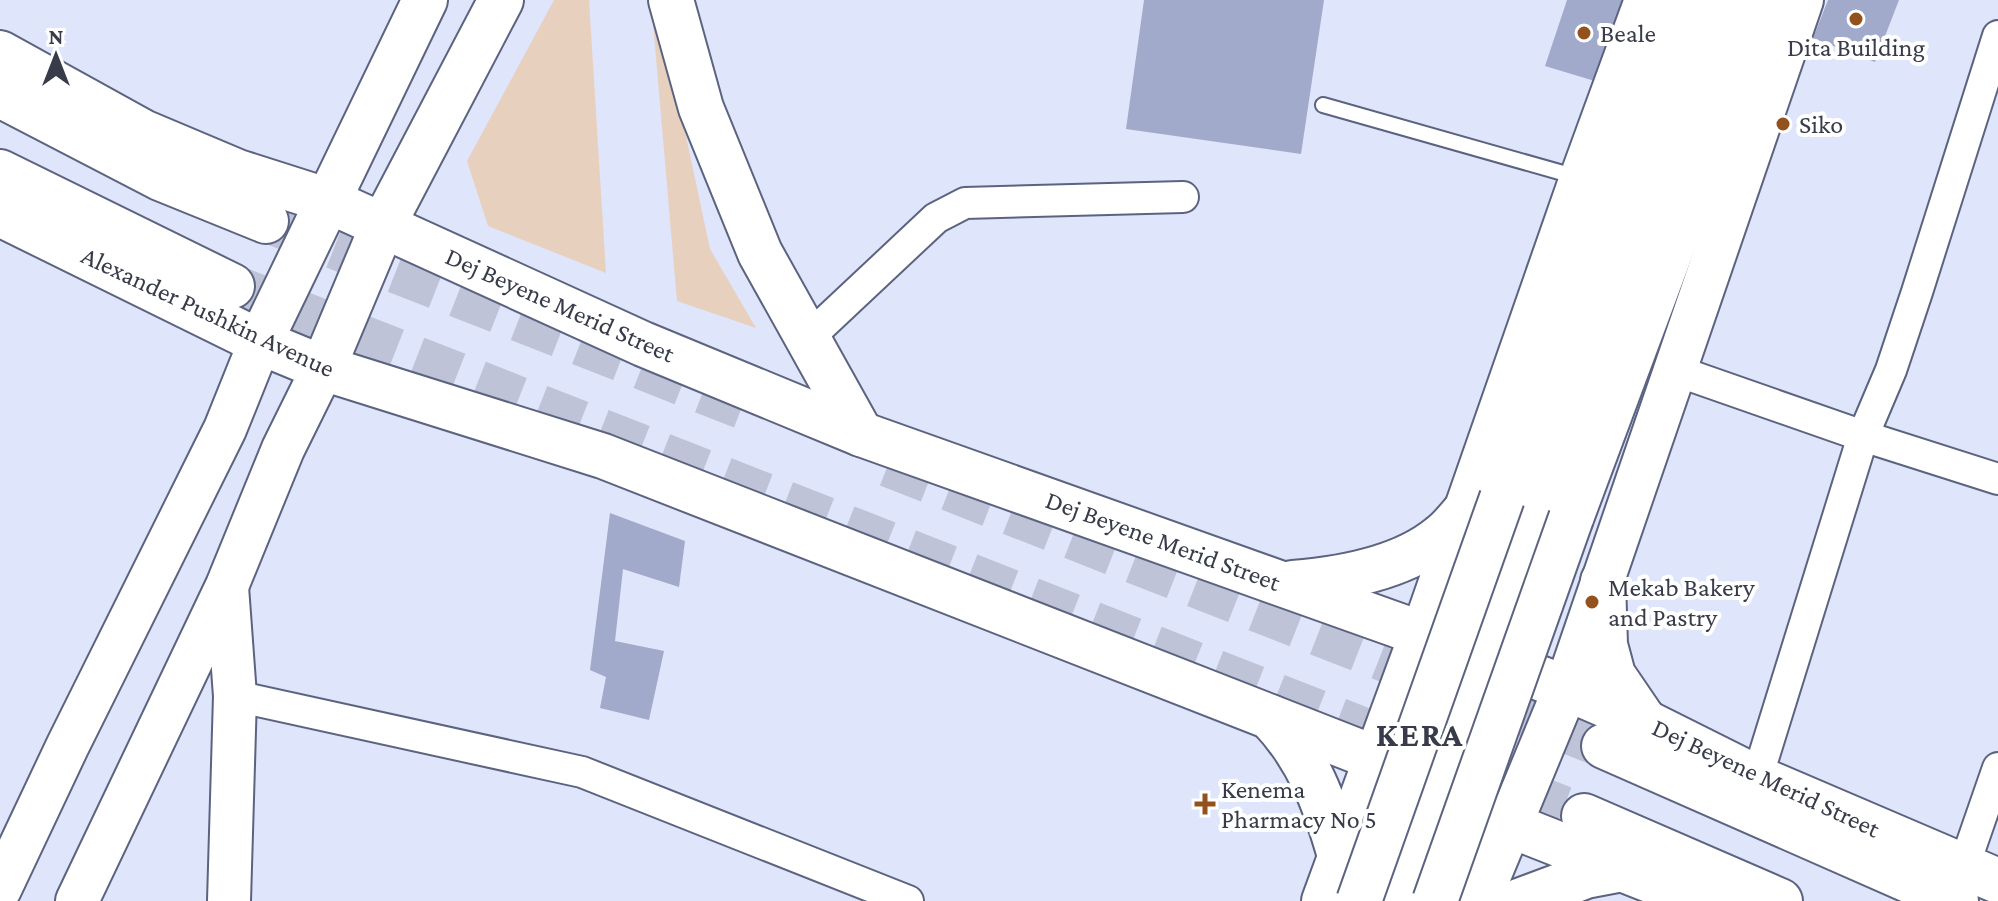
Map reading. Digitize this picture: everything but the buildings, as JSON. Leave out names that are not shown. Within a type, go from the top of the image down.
[{"type":"main road","points":[[0,889],[225,429],[260,342],[425,0]]},
{"type":"main road","points":[[77,901],[227,586],[283,449],[323,368],[383,225],[501,0]]},
{"type":"main road","points":[[671,0],[701,108],[760,253],[861,434]]},
{"type":"main road","points":[[1359,901],[1484,504],[1581,178],[1646,0]]},
{"type":"main road","points":[[1324,901],[1422,634],[1484,504],[1684,0]]},
{"type":"main road","points":[[1397,901],[1722,0]]},
{"type":"main road","points":[[1435,901],[1571,518],[1761,0]]},
{"type":"main road","points":[[1478,901],[1566,688],[1802,0]]},
{"type":"main road","points":[[0,53],[143,132],[238,172],[329,201]]},
{"type":"main road","points":[[0,95],[160,178],[266,221]]},
{"type":"main road","points":[[0,172],[232,286]]},
{"type":"main road","name":"Dej Beyene Merid Street","points":[[329,201],[643,344],[861,434],[1566,688],[1645,722],[1973,883]]},
{"type":"main road","name":"Alexander Pushkin Avenue","points":[[0,214],[260,342],[323,368],[603,456],[1269,716]]},
{"type":"main road","points":[[1283,584],[1336,579],[1409,555],[1440,537],[1484,504]]},
{"type":"main road","points":[[1603,581],[1605,645],[1613,675],[1645,722]]},
{"type":"main road","points":[[227,586],[235,696],[229,901]]},
{"type":"main road","points":[[1269,716],[1375,758],[1510,825],[1703,901]]},
{"type":"main road","points":[[1269,716],[1291,739],[1303,761],[1327,810],[1340,856]]},
{"type":"main road","points":[[1604,746],[1973,883]]},
{"type":"main road","points":[[1584,816],[1780,901]]},
{"type":"main road","points":[[1519,901],[1586,876],[1623,869]]},
{"type":"street","points":[[1757,778],[1863,436],[1891,370],[1998,36]]},
{"type":"street","points":[[806,340],[936,218],[965,203],[1183,197]]},
{"type":"street","points":[[1677,371],[1998,479]]},
{"type":"street","points":[[235,696],[582,772],[870,894],[908,901]]},
{"type":"street","points":[[1973,883],[1998,768]]},
{"type":"lane","points":[[1323,105],[1581,178]]},
{"type":"shaded area","points":[[554,0],[589,0],[606,273],[488,226],[467,161]]},
{"type":"shaded area","points":[[651,0],[657,0],[710,249],[756,328],[677,301]]},
{"type":"tunnel","points":[[273,223],[742,407]]},
{"type":"tunnel","points":[[232,286],[1584,816]]},
{"type":"tunnel","points":[[888,465],[1604,746]]},
{"type":"place","name":"Dita Building","points":[[1856,19]]},
{"type":"place","name":"Beale","points":[[1584,33]]},
{"type":"place","name":"Siko","points":[[1783,124]]},
{"type":"place","name":"Mekab Bakery and Pastry","points":[[1592,602]]},
{"type":"place","name":"Kenema Pharmacy No 5","points":[[1205,804]]},
{"type":"district","name":"KERA","points":[[1420,734]]}]
